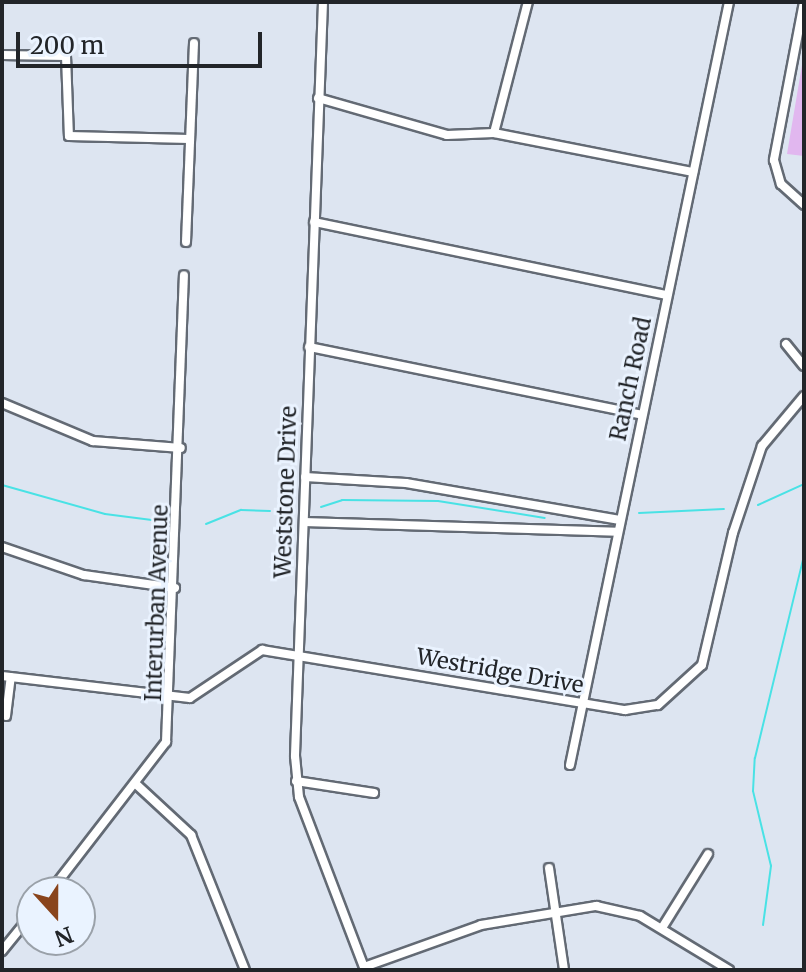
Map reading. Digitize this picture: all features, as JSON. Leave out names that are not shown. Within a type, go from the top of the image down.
[{"type":"street","name":"Weststone Drive","points":[[323,2],[296,781],[365,968]]},
{"type":"street","points":[[494,133],[528,2]]},
{"type":"street","name":"Ranch Road","points":[[570,765],[729,2]]},
{"type":"street","points":[[804,2],[774,160],[781,184],[804,205]]},
{"type":"street","points":[[186,242],[194,43]]},
{"type":"street","points":[[2,55],[66,56],[69,136],[189,139]]},
{"type":"street","points":[[318,98],[435,133],[494,133],[693,172]]},
{"type":"street","points":[[314,222],[667,295]]},
{"type":"street","name":"Interurban Avenue","points":[[63,876],[137,785],[166,742],[171,698],[181,448],[184,275]]},
{"type":"street","points":[[786,344],[804,366]]},
{"type":"street","points":[[309,347],[642,415]]},
{"type":"street","name":"Westridge Drive","points":[[6,677],[171,698],[210,690],[255,650],[583,704],[646,709],[693,679],[707,655],[733,533],[762,446],[804,396]]},
{"type":"street","points":[[2,403],[93,441],[181,448]]},
{"type":"street","points":[[305,477],[406,483],[620,520]]},
{"type":"street","points":[[304,522],[617,532]]},
{"type":"street","points":[[2,547],[84,575],[175,588]]},
{"type":"street","points":[[6,677],[6,716]]},
{"type":"street","points":[[296,781],[374,793]]},
{"type":"street","points":[[137,785],[191,835],[245,970]]},
{"type":"street","points":[[662,928],[708,854]]},
{"type":"street","points":[[549,868],[564,970]]},
{"type":"street","points":[[365,968],[481,925],[553,911],[609,907],[662,928],[729,970]]},
{"type":"street","points":[[2,951],[16,934]]},
{"type":"shaded area","points":[[804,53],[804,156],[787,154]]},
{"type":"waterway","points":[[758,505],[804,484]]},
{"type":"waterway","points":[[2,485],[105,514],[167,522]]},
{"type":"waterway","points":[[321,507],[342,500],[438,501],[545,518]]},
{"type":"waterway","points":[[639,513],[724,509]]},
{"type":"waterway","points":[[206,524],[241,510],[270,511]]},
{"type":"waterway","points":[[763,925],[771,866],[753,791],[755,758],[804,555]]}]
